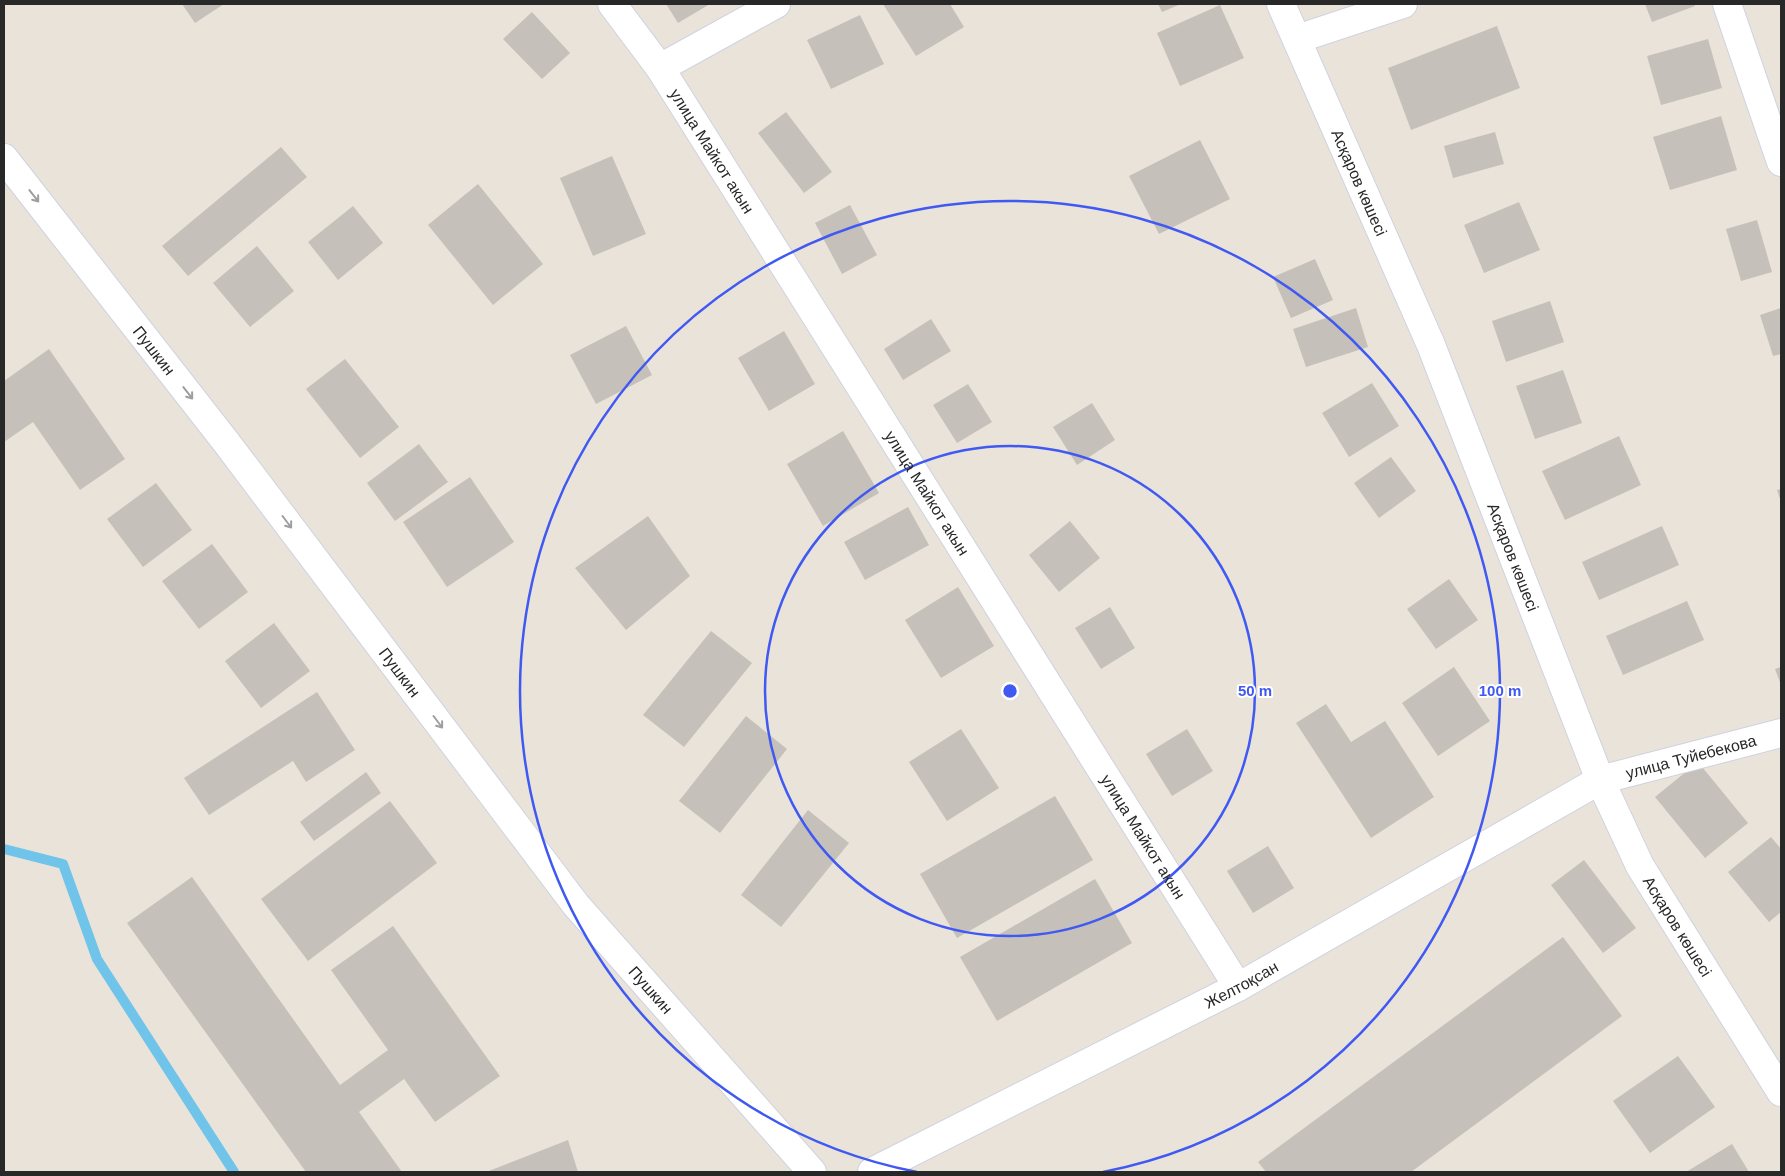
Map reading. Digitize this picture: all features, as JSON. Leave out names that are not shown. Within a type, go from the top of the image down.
[{"type":"street","name":"улица Майкот акын","points":[[612,4],[660,68],[1238,987]]},
{"type":"street","points":[[660,68],[776,4]]},
{"type":"street","name":"Асқаров көшесі","points":[[1282,4],[1431,345],[1600,780],[1640,866],[1781,1092]]},
{"type":"street","points":[[1297,39],[1403,4]]},
{"type":"street","points":[[1728,4],[1781,162]]},
{"type":"street","name":"Пушкин","points":[[4,158],[226,442],[576,904],[812,1172]]},
{"type":"street","name":"улица Туйебекова","points":[[1600,780],[1781,733]]},
{"type":"street","name":"Желтоқсан","points":[[872,1172],[1238,987],[1600,780]]},
{"type":"building","points":[[182,4],[224,4],[195,23]]},
{"type":"building","points":[[666,4],[710,4],[678,23]]},
{"type":"building","points":[[883,4],[950,4],[964,27],[916,56]]},
{"type":"building","points":[[1158,4],[1181,4],[1162,12]]},
{"type":"building","points":[[1645,4],[1694,4],[1695,6],[1652,22]]},
{"type":"building","points":[[1220,5],[1244,58],[1180,86],[1157,33]]},
{"type":"building","points":[[532,12],[570,53],[542,79],[503,39]]},
{"type":"building","points":[[860,15],[884,64],[831,89],[807,40]]},
{"type":"building","points":[[1497,26],[1520,88],[1411,130],[1388,68]]},
{"type":"building","points":[[1708,39],[1722,88],[1661,105],[1647,56]]},
{"type":"building","points":[[786,112],[832,172],[804,193],[758,133]]},
{"type":"building","points":[[1721,116],[1737,170],[1670,190],[1653,137]]},
{"type":"building","points":[[1495,132],[1504,164],[1453,178],[1444,146]]},
{"type":"building","points":[[1200,140],[1230,199],[1159,234],[1129,176]]},
{"type":"building","points":[[281,147],[307,177],[188,276],[162,246]]},
{"type":"building","points":[[612,156],[646,234],[593,256],[560,178]]},
{"type":"building","points":[[478,184],[543,264],[493,305],[428,225]]},
{"type":"building","points":[[1519,202],[1540,250],[1484,273],[1464,225]]},
{"type":"building","points":[[850,205],[877,255],[842,274],[815,223]]},
{"type":"building","points":[[353,206],[383,243],[338,280],[308,242]]},
{"type":"building","points":[[1757,220],[1772,272],[1741,281],[1726,229]]},
{"type":"building","points":[[257,246],[294,291],[250,327],[213,283]]},
{"type":"building","points":[[1315,259],[1333,300],[1291,318],[1273,277]]},
{"type":"building","points":[[1550,301],[1564,342],[1506,362],[1492,321]]},
{"type":"building","points":[[1356,308],[1368,347],[1306,367],[1293,329]]},
{"type":"building","points":[[1781,308],[1781,354],[1773,356],[1760,315]]},
{"type":"building","points":[[931,319],[951,351],[903,380],[884,349]]},
{"type":"building","points":[[626,326],[652,375],[596,404],[570,355]]},
{"type":"building","points":[[784,331],[815,384],[769,411],[738,358]]},
{"type":"building","points":[[49,349],[125,459],[80,490],[33,422],[4,442],[4,381]]},
{"type":"building","points":[[345,359],[399,427],[360,458],[306,389]]},
{"type":"building","points":[[1563,370],[1582,423],[1535,439],[1516,386]]},
{"type":"building","points":[[1372,383],[1399,426],[1349,457],[1322,413]]},
{"type":"building","points":[[968,384],[992,422],[957,443],[933,405]]},
{"type":"building","points":[[1092,403],[1115,440],[1077,465],[1053,427]]},
{"type":"building","points":[[843,431],[879,493],[823,526],[787,464]]},
{"type":"building","points":[[1619,436],[1641,485],[1565,520],[1542,471]]},
{"type":"building","points":[[419,444],[448,482],[395,521],[367,483]]},
{"type":"building","points":[[1391,457],[1416,491],[1379,518],[1354,483]]},
{"type":"building","points":[[470,477],[514,542],[447,587],[403,522]]},
{"type":"building","points":[[156,483],[192,530],[143,567],[107,519]]},
{"type":"building","points":[[1781,489],[1781,502],[1777,490]]},
{"type":"building","points":[[908,507],[929,545],[865,580],[844,542]]},
{"type":"building","points":[[648,516],[690,576],[626,630],[575,568]]},
{"type":"building","points":[[1070,521],[1100,558],[1059,592],[1029,555]]},
{"type":"building","points":[[1662,526],[1679,565],[1599,600],[1582,562]]},
{"type":"building","points":[[212,544],[248,592],[199,629],[162,581]]},
{"type":"building","points":[[1449,579],[1478,620],[1436,649],[1407,609]]},
{"type":"building","points":[[958,587],[994,646],[941,678],[905,620]]},
{"type":"building","points":[[1687,601],[1704,640],[1623,675],[1606,636]]},
{"type":"building","points":[[1110,607],[1135,648],[1101,669],[1075,628]]},
{"type":"building","points":[[274,623],[310,671],[261,708],[225,661]]},
{"type":"building","points":[[711,631],[752,663],[684,747],[643,715]]},
{"type":"building","points":[[1454,667],[1490,721],[1438,756],[1402,703]]},
{"type":"building","points":[[1781,667],[1781,685],[1775,669]]},
{"type":"building","points":[[317,692],[355,750],[306,782],[293,761],[209,815],[184,778]]},
{"type":"building","points":[[1326,704],[1351,742],[1385,721],[1434,797],[1371,838],[1296,723]]},
{"type":"building","points":[[746,716],[787,749],[720,833],[679,801]]},
{"type":"building","points":[[961,729],[999,788],[947,821],[909,762]]},
{"type":"building","points":[[1187,729],[1213,771],[1172,796],[1146,754]]},
{"type":"building","points":[[1698,762],[1748,823],[1705,858],[1655,797]]},
{"type":"building","points":[[366,772],[381,793],[314,841],[300,822]]},
{"type":"building","points":[[1055,796],[1093,860],[957,938],[920,874]]},
{"type":"building","points":[[390,801],[437,863],[308,961],[261,899]]},
{"type":"building","points":[[808,810],[849,843],[781,927],[741,895]]},
{"type":"building","points":[[1771,837],[1781,849],[1781,912],[1769,922],[1728,872]]},
{"type":"building","points":[[1268,846],[1294,888],[1253,913],[1227,871]]},
{"type":"building","points":[[1584,860],[1636,928],[1603,953],[1551,885]]},
{"type":"building","points":[[192,877],[340,1085],[388,1050],[331,970],[393,926],[500,1076],[435,1122],[404,1079],[359,1112],[402,1172],[306,1172],[127,923]]},
{"type":"building","points":[[1095,879],[1132,943],[997,1021],[960,957]]},
{"type":"building","points":[[1563,937],[1622,1016],[1411,1172],[1266,1172],[1258,1162]]},
{"type":"building","points":[[1678,1056],[1715,1107],[1650,1153],[1613,1101]]},
{"type":"building","points":[[568,1140],[578,1172],[486,1172]]},
{"type":"building","points":[[1732,1144],[1749,1172],[1686,1172]]},
{"type":"waterway","points":[[4,849],[63,864],[97,959],[234,1172]]}]
